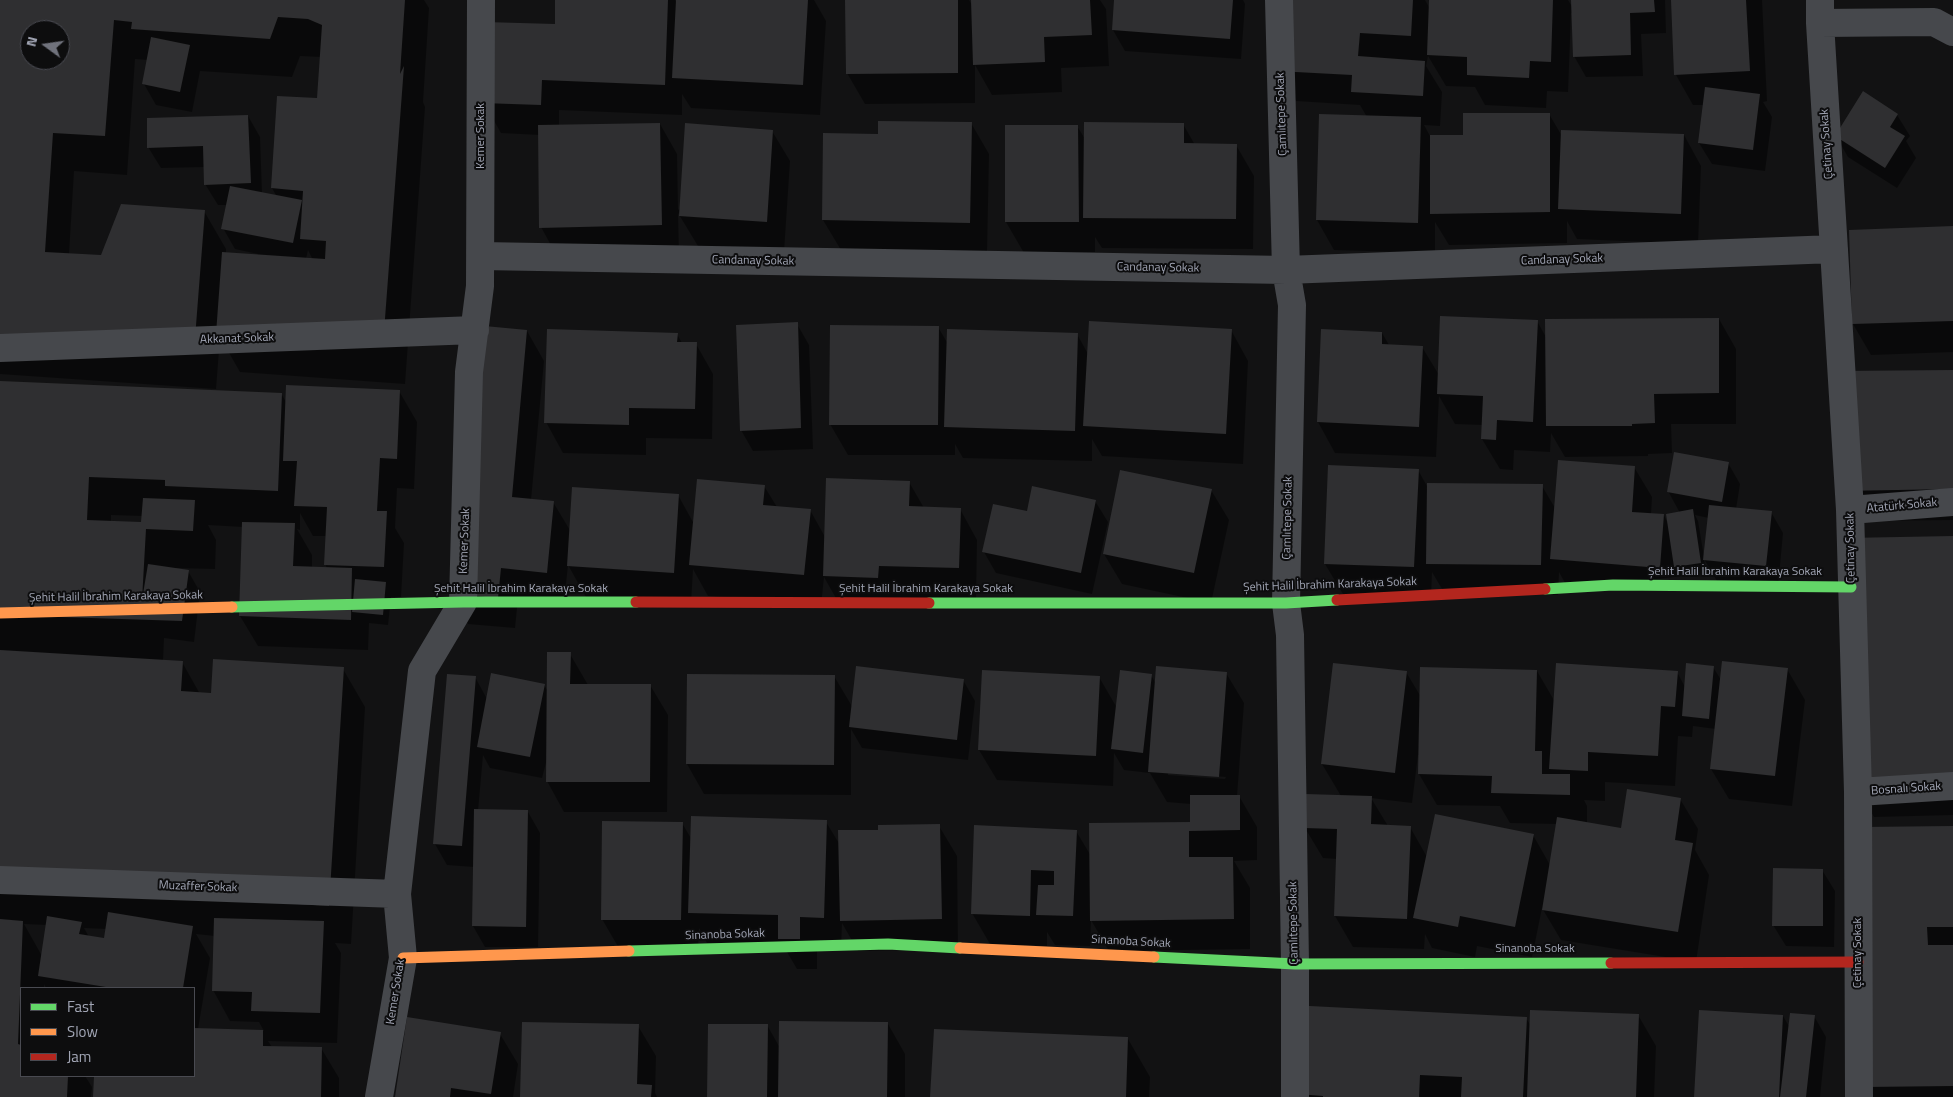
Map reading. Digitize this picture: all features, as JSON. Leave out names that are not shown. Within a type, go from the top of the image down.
[{"type":"street","name":"Kemer Sokak","points":[[379,1097],[403,958],[397,894],[422,671],[463,602],[469,372],[480,286],[481,256],[482,0]]},
{"type":"street","name":"Çamlıtepe Sokak","points":[[1279,0],[1286,270],[1292,305],[1286,603],[1290,635],[1295,1097]]},
{"type":"street","points":[[1820,11],[1934,22],[1953,32]]},
{"type":"street","name":"Çetinay Sokak","points":[[1820,11],[1850,510],[1858,792],[1859,1097]]},
{"type":"street","name":"Candanay Sokak","points":[[481,256],[1286,270],[1834,249]]},
{"type":"street","name":"Akkanat Sokak","points":[[0,348],[474,330]]},
{"type":"street","name":"Atatürk Sokak","points":[[1850,510],[1953,502]]},
{"type":"street","name":"Şehit Halil İbrahim Karakaya Sokak","points":[[0,613],[463,602],[1286,603],[1613,585],[1851,587]]},
{"type":"street","name":"Bosnalı Sokak","points":[[1858,792],[1953,786]]},
{"type":"street","name":"Muzaffer Sokak","points":[[0,880],[397,894]]},
{"type":"street","name":"Sinanoba Sokak","points":[[403,958],[888,944],[1295,964],[1858,962]]},
{"type":"building","points":[[0,0],[405,0],[400,74],[404,66],[383,345],[216,334],[222,252],[325,259],[326,241],[300,239],[303,191],[271,188],[277,96],[317,98],[322,25],[308,19],[278,17],[270,39],[131,29],[132,22],[114,20],[105,136],[53,133],[45,252],[101,255],[121,204],[205,210],[194,351],[0,337]]},
{"type":"building","points":[[555,0],[668,0],[665,85],[542,80],[541,105],[482,103],[485,22],[555,24]]},
{"type":"building","points":[[676,0],[808,0],[803,85],[672,78]]},
{"type":"building","points":[[845,0],[958,0],[958,73],[846,74]]},
{"type":"building","points":[[971,0],[1090,0],[1092,35],[1044,37],[1045,62],[973,65]]},
{"type":"building","points":[[1114,0],[1233,0],[1230,39],[1112,30]]},
{"type":"building","points":[[1281,0],[1413,0],[1411,36],[1360,33],[1358,56],[1425,61],[1423,96],[1351,92],[1352,75],[1277,71]]},
{"type":"building","points":[[1429,0],[1553,0],[1551,62],[1530,61],[1529,78],[1467,75],[1467,57],[1427,55]]},
{"type":"building","points":[[1571,0],[1654,0],[1655,12],[1630,13],[1631,55],[1573,57]]},
{"type":"building","points":[[1671,0],[1746,0],[1750,71],[1674,75]]},
{"type":"building","points":[[151,37],[190,45],[180,92],[142,84]]},
{"type":"building","points":[[1705,87],[1760,94],[1753,150],[1698,143]]},
{"type":"building","points":[[1863,91],[1898,114],[1890,127],[1905,136],[1885,168],[1835,136]]},
{"type":"building","points":[[1463,113],[1550,113],[1550,212],[1430,214],[1430,135],[1463,135]]},
{"type":"building","points":[[1319,114],[1421,117],[1418,223],[1316,220]]},
{"type":"building","points":[[248,115],[251,183],[204,185],[203,146],[147,148],[147,118]]},
{"type":"building","points":[[878,121],[972,122],[970,223],[822,220],[823,133],[878,134]]},
{"type":"building","points":[[1084,122],[1184,123],[1184,143],[1237,144],[1236,219],[1083,218]]},
{"type":"building","points":[[660,123],[662,225],[539,228],[538,125]]},
{"type":"building","points":[[685,123],[773,130],[767,222],[679,216]]},
{"type":"building","points":[[1005,125],[1078,125],[1079,222],[1005,222]]},
{"type":"building","points":[[1561,130],[1684,134],[1681,214],[1558,209]]},
{"type":"building","points":[[230,186],[302,200],[293,243],[221,229]]},
{"type":"building","points":[[1953,226],[1953,321],[1852,324],[1849,230]]},
{"type":"building","points":[[1440,316],[1538,320],[1533,422],[1497,420],[1496,440],[1481,439],[1483,396],[1437,394]]},
{"type":"building","points":[[1719,318],[1719,393],[1654,394],[1655,423],[1632,424],[1632,426],[1546,426],[1545,319]]},
{"type":"building","points":[[1089,321],[1232,329],[1226,434],[1083,426]]},
{"type":"building","points":[[798,322],[801,428],[740,431],[736,325]]},
{"type":"building","points":[[474,325],[527,330],[512,497],[554,501],[547,573],[501,568],[498,598],[449,594]]},
{"type":"building","points":[[830,325],[939,326],[938,425],[829,425]]},
{"type":"building","points":[[547,329],[678,333],[677,342],[697,342],[695,409],[629,408],[629,425],[544,423]]},
{"type":"building","points":[[947,329],[1078,333],[1075,431],[944,427]]},
{"type":"building","points":[[1321,329],[1382,332],[1382,344],[1423,346],[1419,427],[1317,422]]},
{"type":"building","points":[[1953,370],[1953,489],[1841,491],[1840,371]]},
{"type":"building","points":[[0,381],[282,393],[278,491],[165,486],[165,480],[89,477],[87,520],[141,522],[143,498],[195,500],[193,531],[146,529],[142,600],[148,564],[189,570],[182,621],[0,615]]},
{"type":"building","points":[[286,385],[400,390],[397,459],[380,458],[377,511],[387,511],[384,567],[324,565],[327,507],[294,506],[297,461],[283,461]]},
{"type":"building","points":[[1674,452],[1729,462],[1722,502],[1667,492]]},
{"type":"building","points":[[1558,460],[1635,466],[1632,512],[1664,514],[1660,568],[1550,559]]},
{"type":"building","points":[[1328,465],[1419,469],[1414,567],[1324,564]]},
{"type":"building","points":[[1120,470],[1212,489],[1194,573],[1103,554]]},
{"type":"building","points":[[826,478],[910,481],[909,506],[961,508],[959,568],[879,566],[878,578],[823,576]]},
{"type":"building","points":[[697,479],[765,485],[763,505],[811,509],[804,575],[689,565]]},
{"type":"building","points":[[1427,483],[1543,484],[1541,565],[1426,564]]},
{"type":"building","points":[[1032,486],[1096,500],[1081,573],[982,552],[993,504],[1027,511]]},
{"type":"building","points":[[572,487],[679,494],[674,573],[567,566]]},
{"type":"building","points":[[1709,505],[1772,511],[1766,566],[1703,560]]},
{"type":"building","points":[[1693,509],[1701,563],[1674,567],[1666,514]]},
{"type":"building","points":[[242,522],[295,523],[293,566],[352,568],[351,620],[239,616]]},
{"type":"building","points":[[1953,536],[1953,776],[1850,779],[1846,538]]},
{"type":"building","points":[[355,579],[386,582],[383,615],[352,612]]},
{"type":"building","points":[[0,650],[183,661],[181,691],[211,693],[213,659],[344,667],[329,906],[0,886]]},
{"type":"building","points":[[547,652],[571,652],[570,684],[651,684],[650,782],[546,782]]},
{"type":"building","points":[[1722,661],[1788,668],[1775,776],[1710,769]]},
{"type":"building","points":[[1333,663],[1407,671],[1395,773],[1321,764]]},
{"type":"building","points":[[1556,663],[1678,671],[1675,707],[1661,706],[1658,756],[1588,752],[1588,771],[1549,769]]},
{"type":"building","points":[[1686,663],[1714,666],[1709,719],[1682,716]]},
{"type":"building","points":[[856,666],[964,679],[957,740],[849,727]]},
{"type":"building","points":[[1156,666],[1227,672],[1219,777],[1148,772]]},
{"type":"building","points":[[1420,667],[1537,670],[1535,751],[1542,751],[1542,774],[1570,774],[1570,795],[1491,793],[1492,776],[1418,774]]},
{"type":"building","points":[[982,670],[1100,676],[1096,756],[978,750]]},
{"type":"building","points":[[1120,670],[1152,674],[1143,753],[1111,749]]},
{"type":"building","points":[[491,673],[545,684],[530,757],[477,747]]},
{"type":"building","points":[[447,674],[476,676],[462,846],[433,844]]},
{"type":"building","points":[[687,674],[835,675],[834,765],[686,764]]},
{"type":"building","points":[[1627,789],[1681,798],[1675,840],[1693,843],[1678,932],[1542,910],[1557,817],[1621,828]]},
{"type":"building","points":[[1305,794],[1372,796],[1371,824],[1411,826],[1407,919],[1334,916],[1337,829],[1304,828]]},
{"type":"building","points":[[1190,795],[1240,795],[1240,830],[1189,831],[1189,857],[1233,857],[1234,919],[1090,921],[1089,823],[1190,822]]},
{"type":"building","points":[[474,809],[528,810],[526,927],[472,926]]},
{"type":"building","points":[[1435,814],[1534,834],[1515,927],[1460,916],[1458,927],[1413,918]]},
{"type":"building","points":[[691,816],[827,820],[824,918],[800,917],[800,939],[778,939],[778,915],[688,913]]},
{"type":"building","points":[[602,821],[683,822],[681,920],[601,920]]},
{"type":"building","points":[[940,824],[942,919],[840,921],[838,830],[878,830],[878,825]]},
{"type":"building","points":[[974,825],[1077,830],[1073,916],[1036,915],[1038,885],[1054,885],[1054,871],[1031,870],[1030,916],[971,914]]},
{"type":"building","points":[[1953,826],[1953,927],[1927,927],[1928,945],[1953,945],[1953,1086],[1865,1087],[1862,827]]},
{"type":"building","points":[[1773,868],[1823,869],[1823,926],[1772,926]]},
{"type":"building","points":[[108,912],[193,926],[183,987],[106,987],[38,976],[47,916],[82,922],[79,934],[104,938]]},
{"type":"building","points":[[214,918],[324,921],[320,1013],[251,1011],[252,992],[212,991]]},
{"type":"building","points":[[0,919],[23,921],[18,1044],[20,1045],[20,1077],[68,1077],[67,1097],[0,1097]]},
{"type":"building","points":[[1290,1005],[1527,1017],[1523,1097],[1461,1097],[1462,1077],[1420,1075],[1419,1097],[1323,1097],[1285,1093]]},
{"type":"building","points":[[1530,1010],[1639,1014],[1636,1097],[1527,1097]]},
{"type":"building","points":[[1699,1010],[1783,1015],[1779,1097],[1694,1097]]},
{"type":"building","points":[[1790,1013],[1815,1015],[1806,1097],[1780,1097]]},
{"type":"building","points":[[407,1017],[501,1032],[491,1094],[451,1088],[450,1097],[395,1097]]},
{"type":"building","points":[[779,1021],[888,1022],[887,1097],[778,1097]]},
{"type":"building","points":[[522,1022],[639,1024],[637,1084],[652,1085],[651,1097],[520,1097]]},
{"type":"building","points":[[708,1024],[768,1024],[767,1097],[707,1097]]},
{"type":"building","points":[[195,1028],[263,1030],[263,1046],[322,1047],[321,1097],[93,1097],[94,1077],[195,1077]]},
{"type":"building","points":[[934,1029],[1128,1037],[1126,1097],[930,1097]]},
{"type":"traffic: fast","points":[[1545,589],[1613,585],[1851,587]]},
{"type":"traffic: fast","points":[[929,603],[1286,603],[1337,600]]},
{"type":"traffic: fast","points":[[232,607],[463,602],[636,602]]},
{"type":"traffic: fast","points":[[629,951],[888,944],[960,948]]},
{"type":"traffic: fast","points":[[1154,957],[1295,964],[1611,963]]},
{"type":"traffic: slow","points":[[0,613],[232,607]]},
{"type":"traffic: slow","points":[[960,948],[1154,957]]},
{"type":"traffic: slow","points":[[403,958],[629,951]]},
{"type":"traffic: jam","points":[[1337,600],[1545,589]]},
{"type":"traffic: jam","points":[[636,602],[929,603]]},
{"type":"traffic: jam","points":[[1611,963],[1858,962]]}]
